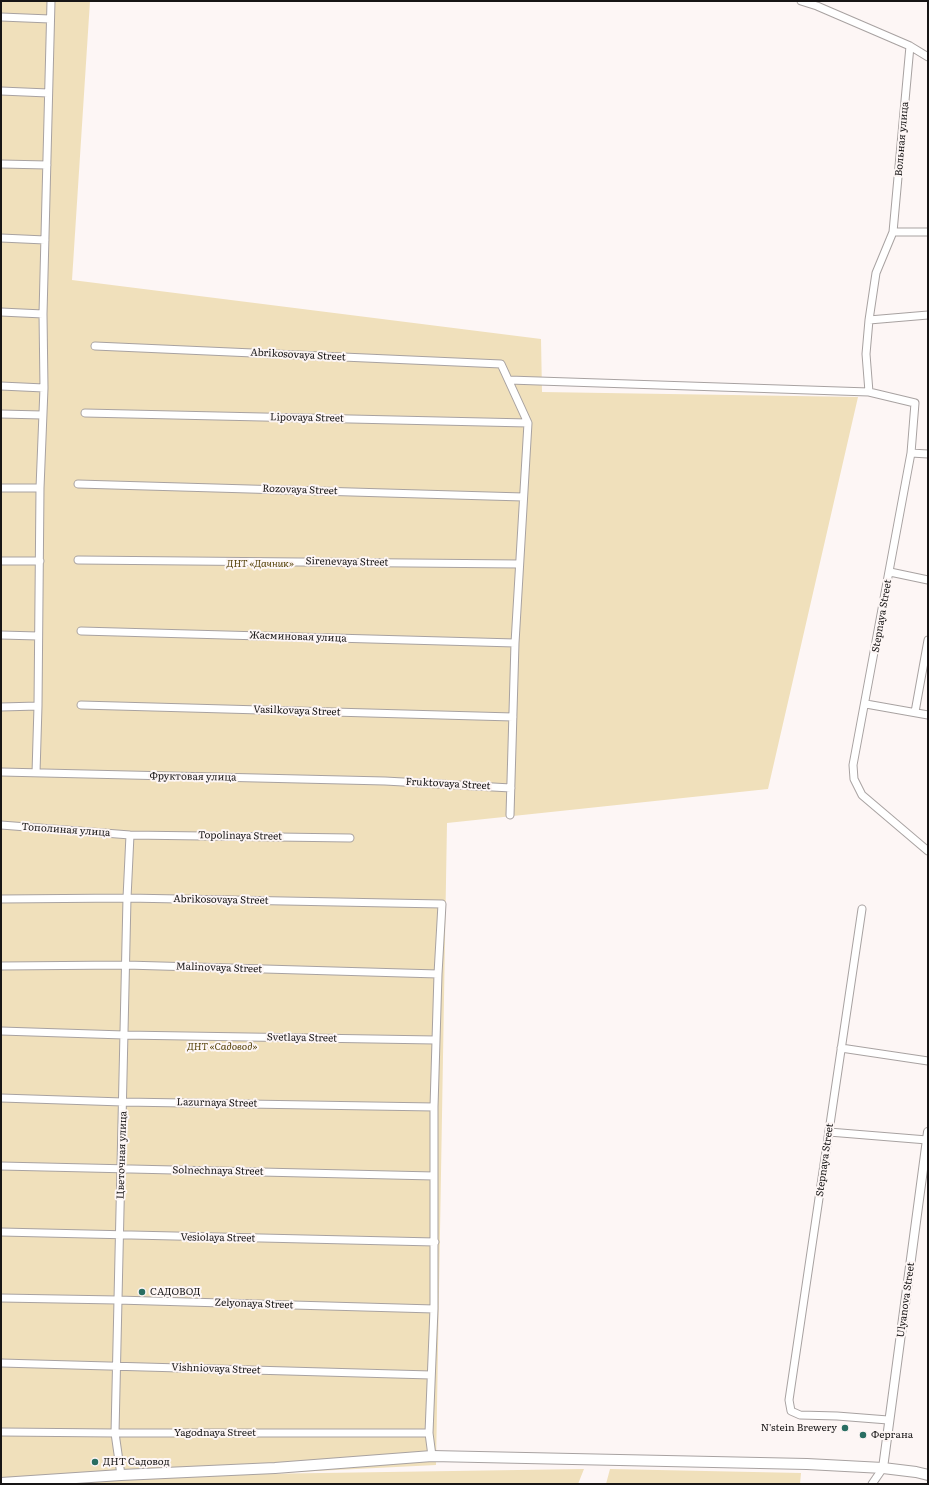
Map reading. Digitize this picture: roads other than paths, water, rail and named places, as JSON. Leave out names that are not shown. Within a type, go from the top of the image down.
[{"type":"main road","points":[[1,1483],[121,1475],[275,1468],[432,1456],[807,1464],[883,1468],[928,1475]]},
{"type":"street","points":[[1,772],[36,773],[40,488],[44,388],[43,314],[51,1]]},
{"type":"street","points":[[801,1],[817,6],[910,46],[928,57]]},
{"type":"street","points":[[1,17],[50,19]]},
{"type":"street","name":"Вольная улица","points":[[869,392],[866,354],[869,320],[876,273],[893,232],[910,46]]},
{"type":"street","points":[[1,91],[48,93]]},
{"type":"street","points":[[1,164],[47,165]]},
{"type":"street","points":[[893,232],[928,232]]},
{"type":"street","points":[[1,238],[45,240]]},
{"type":"street","points":[[1,312],[43,314]]},
{"type":"street","points":[[869,320],[928,315]]},
{"type":"street","name":"Abrikosovaya Street","points":[[95,346],[501,364],[509,380]]},
{"type":"street","points":[[510,814],[515,643],[528,424],[509,380],[869,392]]},
{"type":"street","points":[[1,386],[44,388]]},
{"type":"street","name":"Stepnaya Street","points":[[869,392],[915,403],[911,453],[866,704],[853,765],[854,779],[862,795],[928,850]]},
{"type":"street","name":"Lipovaya Street","points":[[85,412],[528,424]]},
{"type":"street","points":[[1,414],[42,415]]},
{"type":"street","points":[[911,453],[928,454]]},
{"type":"street","name":"Rozovaya Street","points":[[78,484],[523,496]]},
{"type":"street","points":[[1,488],[40,488]]},
{"type":"street","name":"Sirenevaya Street","points":[[78,560],[519,564]]},
{"type":"street","points":[[1,561],[40,561]]},
{"type":"street","points":[[890,572],[928,580]]},
{"type":"street","name":"Жасминовая улица","points":[[81,631],[515,643]]},
{"type":"street","points":[[1,635],[38,636]]},
{"type":"street","points":[[915,712],[928,640]]},
{"type":"street","points":[[866,704],[928,715]]},
{"type":"street","name":"Vasilkovaya Street","points":[[81,705],[513,717]]},
{"type":"street","points":[[1,707],[38,706]]},
{"type":"street","name":"Fruktovaya Street","points":[[36,773],[385,781],[511,788]]},
{"type":"street","name":"Тополиная улица","points":[[1,825],[130,835]]},
{"type":"street","name":"Topolinaya Street","points":[[130,835],[350,838]]},
{"type":"street","name":"Цветочная улица","points":[[121,1475],[115,1434],[127,898],[130,835]]},
{"type":"street","name":"Abrikosovaya Street","points":[[1,899],[127,898],[442,904],[438,974]]},
{"type":"street","name":"Stepnaya Street","points":[[862,909],[789,1400],[791,1411],[800,1415],[888,1420]]},
{"type":"street","name":"Malinovaya Street","points":[[1,966],[126,965],[438,974]]},
{"type":"street","points":[[432,1456],[429,1433],[430,1375],[434,1309],[434,1107],[438,974]]},
{"type":"street","name":"Svetlaya Street","points":[[1,1031],[124,1035],[435,1040]]},
{"type":"street","points":[[841,1048],[928,1061]]},
{"type":"street","name":"Lazurnaya Street","points":[[1,1098],[123,1102],[434,1107]]},
{"type":"street","points":[[829,1132],[927,1136]]},
{"type":"street","name":"Ulyanova Street","points":[[883,1468],[888,1420],[906,1299],[927,1136]]},
{"type":"street","name":"Solnechnaya Street","points":[[1,1166],[434,1176]]},
{"type":"street","name":"Vesiolaya Street","points":[[1,1232],[119,1236],[435,1242]]},
{"type":"street","name":"Zelyonaya Street","points":[[1,1298],[434,1309]]},
{"type":"street","name":"Vishniovaya Street","points":[[1,1363],[430,1375]]},
{"type":"street","name":"Yagodnaya Street","points":[[1,1432],[115,1434],[429,1433]]},
{"type":"street","points":[[872,1484],[883,1468]]},
{"type":"place","name":"САДОВОД","points":[[142,1292]]},
{"type":"place","name":"N'stein Brewery","points":[[845,1428]]},
{"type":"place","name":"Фергана","points":[[863,1435]]},
{"type":"place","name":"ДНТ Садовод","points":[[95,1462]]},
{"type":"park label","name":"ДНТ «Дачник»","points":[[260,564]]},
{"type":"park label","name":"ДНТ «Садовод»","points":[[222,1047]]}]
